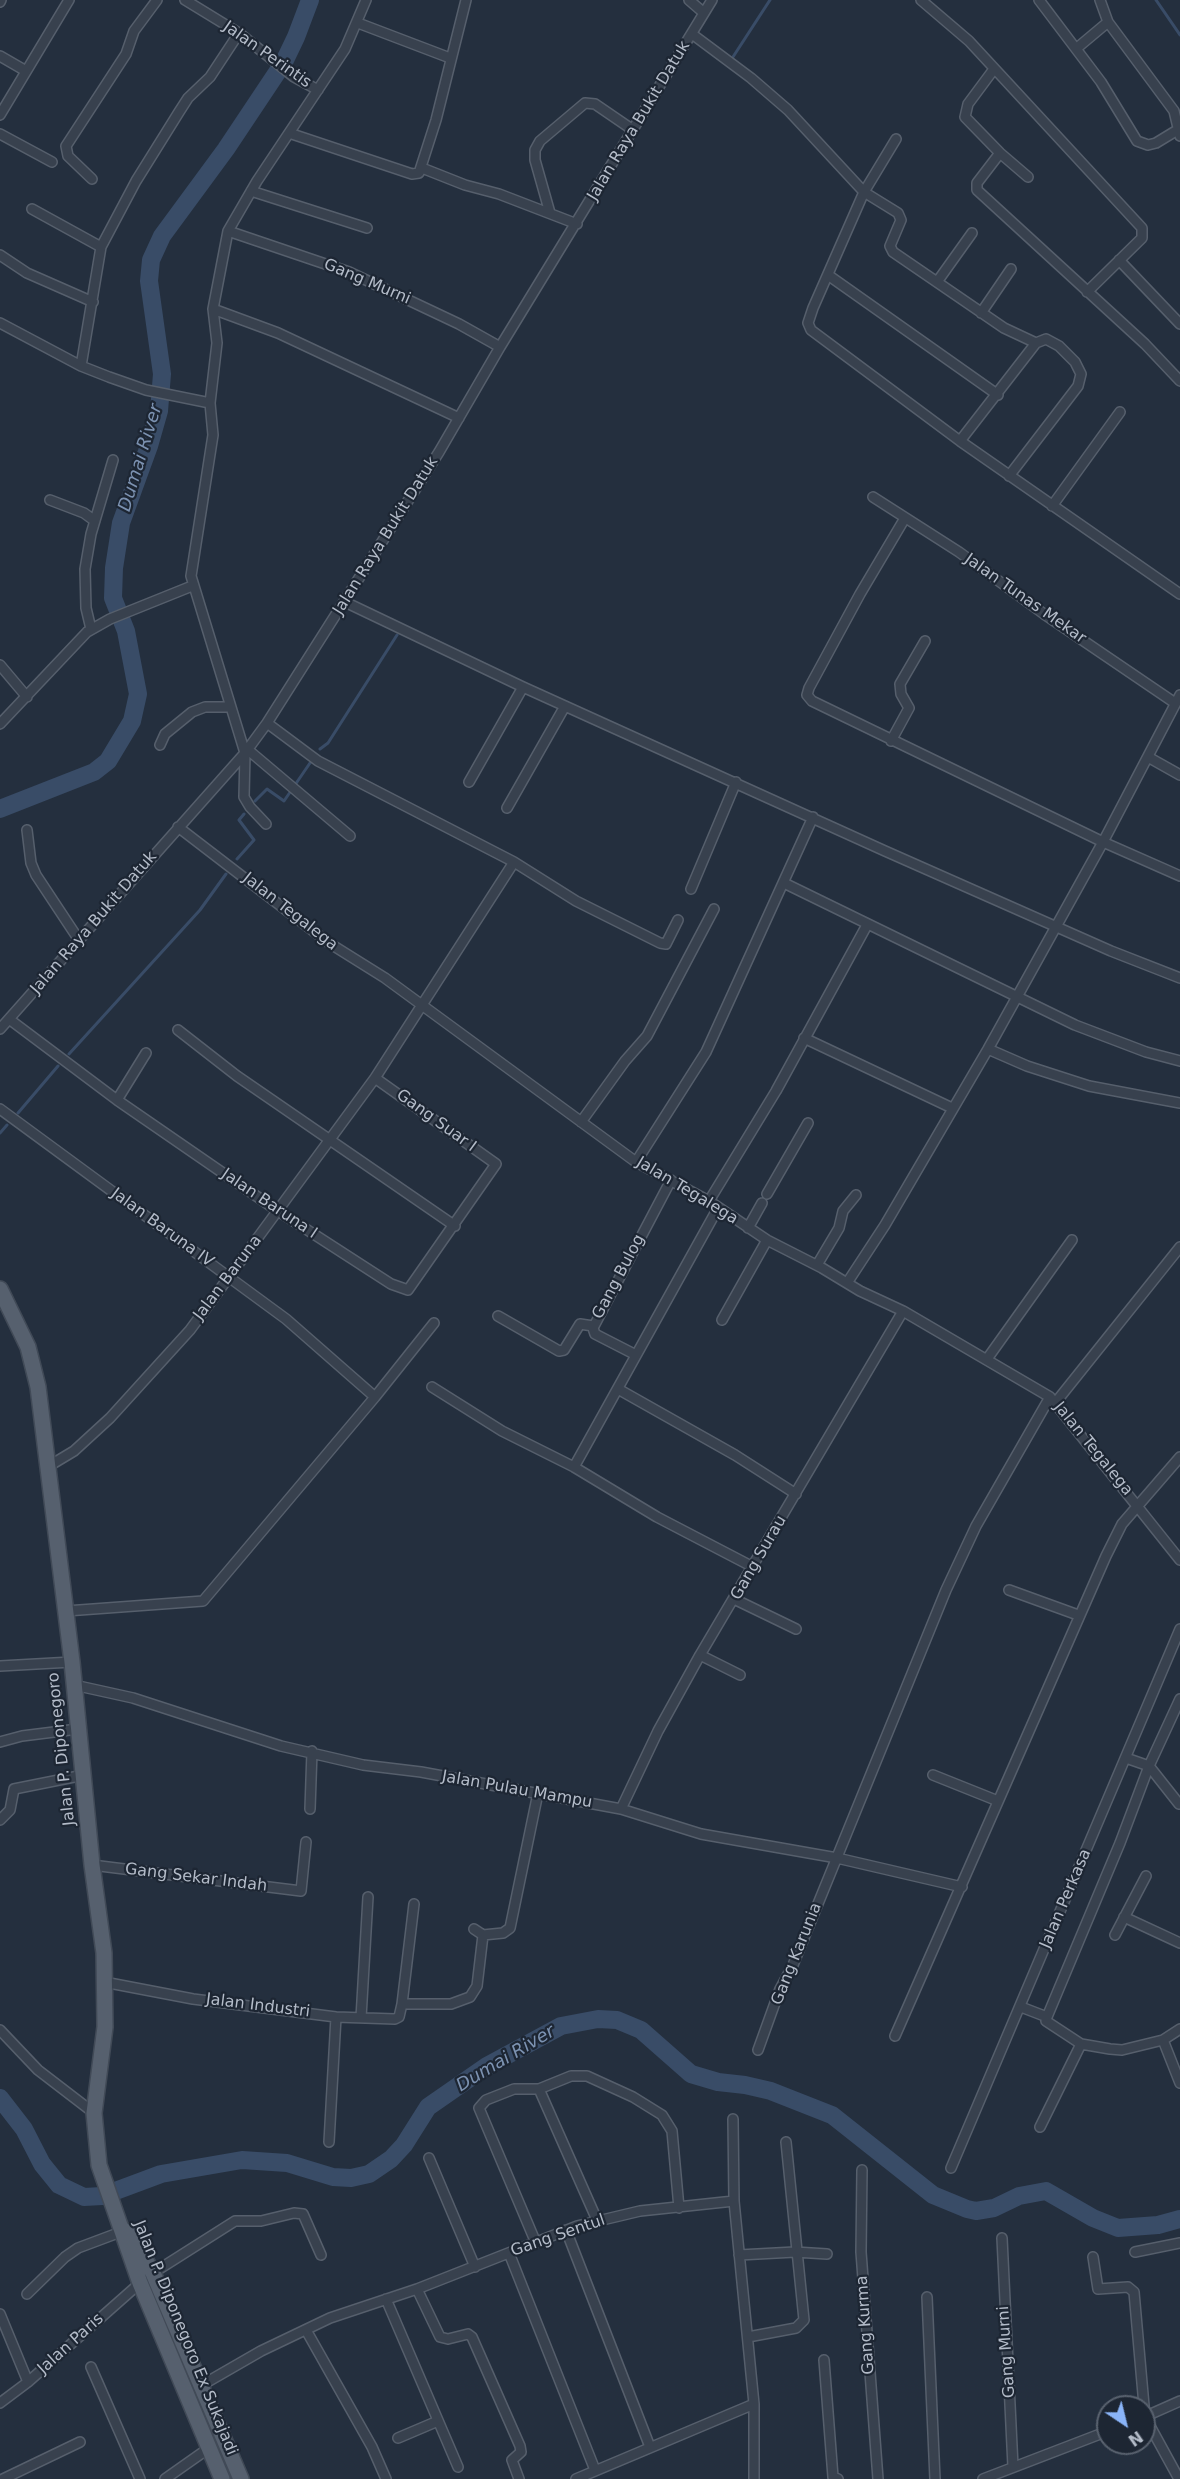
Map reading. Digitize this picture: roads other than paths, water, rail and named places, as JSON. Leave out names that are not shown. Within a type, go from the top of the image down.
[{"type":"main road","name":"Jalan P. Diponegoro","points":[[0,1288],[21,1330],[33,1364],[49,1466],[72,1662],[92,1865],[104,1953],[105,2027],[94,2113],[99,2165],[103,2181],[121,2223]]},
{"type":"main road","name":"Jalan P. Diponegoro Ex Sukajadi","points":[[121,2223],[146,2278],[222,2479]]},
{"type":"main road","points":[[146,2278],[202,2385],[241,2479]]},
{"type":"main road","points":[[209,2448],[224,2438]]},
{"type":"street","points":[[0,115],[69,0]]},
{"type":"street","points":[[92,179],[68,156],[66,146],[126,54],[134,31],[157,0]]},
{"type":"street","name":"Jalan Perintis","points":[[186,0],[239,33],[294,77],[318,90]]},
{"type":"street","points":[[266,825],[244,797],[246,751],[202,609],[192,586],[191,567],[209,473],[213,435],[210,403],[217,343],[213,309],[228,231],[251,191],[318,90],[358,23],[366,0]]},
{"type":"street","points":[[289,133],[412,174],[419,173],[466,0]]},
{"type":"street","points":[[689,0],[704,13]]},
{"type":"street","name":"Jalan Raya Bukit Datuk","points":[[0,1029],[246,751],[267,723],[459,418],[712,0]]},
{"type":"street","points":[[921,0],[969,41],[1142,228],[1142,238],[1087,292]]},
{"type":"street","points":[[1039,0],[1077,48],[1137,141],[1148,145],[1179,132],[1174,111],[1108,22],[1100,0]]},
{"type":"street","points":[[1077,48],[1108,22]]},
{"type":"street","points":[[358,23],[450,58]]},
{"type":"street","points":[[81,366],[101,247],[136,181],[179,112],[210,77],[239,33]]},
{"type":"street","points":[[692,34],[751,78],[788,110],[864,192],[901,217],[890,246],[891,250],[981,313],[1036,344]]},
{"type":"street","points":[[0,56],[26,71]]},
{"type":"street","points":[[994,69],[968,104],[965,114],[968,121],[1028,177]]},
{"type":"street","points":[[550,213],[535,160],[535,150],[540,141],[585,103],[595,104],[633,130]]},
{"type":"street","points":[[0,134],[52,162]]},
{"type":"street","points":[[896,139],[864,192],[809,319],[811,330],[960,441],[1180,594]]},
{"type":"street","points":[[1000,153],[977,183],[977,190],[1145,344],[1180,381]]},
{"type":"street","points":[[422,168],[577,224]]},
{"type":"street","points":[[251,191],[367,228]]},
{"type":"street","points":[[32,209],[101,247]]},
{"type":"street","name":"Gang Murni","points":[[228,231],[349,272],[459,324],[500,347]]},
{"type":"street","points":[[937,282],[972,233]]},
{"type":"street","points":[[0,255],[27,273],[93,302]]},
{"type":"street","points":[[1119,260],[1180,324]]},
{"type":"street","points":[[981,313],[1011,269]]},
{"type":"street","points":[[828,275],[998,395]]},
{"type":"street","points":[[213,309],[278,333],[459,418]]},
{"type":"street","points":[[0,323],[81,366],[146,390],[210,403]]},
{"type":"street","points":[[960,441],[1036,344],[1046,339],[1059,346],[1075,362],[1081,379],[1009,476]]},
{"type":"street","points":[[1053,506],[1120,412]]},
{"type":"street","points":[[91,629],[86,608],[85,569],[95,521],[113,460]]},
{"type":"street","name":"Jalan Tunas Mekar","points":[[873,497],[1178,699]]},
{"type":"street","points":[[50,500],[84,513],[95,521]]},
{"type":"street","points":[[905,518],[807,691],[809,698],[815,704],[891,741],[1180,876]]},
{"type":"street","points":[[0,724],[76,641],[91,629],[192,586]]},
{"type":"street","points":[[345,602],[565,706],[1055,926],[1180,978]]},
{"type":"street","points":[[891,741],[909,708],[901,694],[900,684],[925,641]]},
{"type":"street","points":[[0,665],[27,696]]},
{"type":"street","points":[[469,782],[523,687]]},
{"type":"street","points":[[847,1283],[885,1225],[988,1049],[1014,998],[1103,842],[1178,699]]},
{"type":"street","points":[[507,808],[565,706]]},
{"type":"street","points":[[160,745],[165,734],[192,712],[206,707],[231,707]]},
{"type":"street","points":[[267,723],[318,761],[514,862],[597,912],[662,945],[666,944],[678,920]]},
{"type":"street","points":[[246,751],[350,836]]},
{"type":"street","points":[[1148,757],[1180,775]]},
{"type":"street","points":[[691,889],[736,782]]},
{"type":"street","points":[[636,1162],[706,1052],[813,817]]},
{"type":"street","name":"Jalan Tegalega","points":[[178,827],[337,948],[422,1005],[636,1162],[709,1201],[767,1240],[903,1311],[1053,1399],[1180,1560]]},
{"type":"street","points":[[27,830],[31,863],[36,875],[79,940]]},
{"type":"street","name":"Jalan Baruna","points":[[49,1466],[82,1444],[139,1389],[180,1342],[375,1077],[514,862]]},
{"type":"street","points":[[784,884],[1014,998],[1075,1025],[1146,1052],[1180,1060]]},
{"type":"street","points":[[581,1122],[625,1060],[647,1036],[714,909]]},
{"type":"street","points":[[709,1201],[867,925]]},
{"type":"street","name":"Jalan Baruna I","points":[[9,1019],[117,1100],[278,1211],[404,1290],[412,1287],[496,1164]]},
{"type":"street","points":[[178,1030],[237,1076],[455,1226]]},
{"type":"street","points":[[804,1038],[952,1108]]},
{"type":"street","points":[[988,1049],[1028,1066],[1089,1086],[1180,1103]]},
{"type":"street","points":[[117,1100],[146,1053]]},
{"type":"street","name":"Gang Suar I","points":[[375,1077],[496,1164]]},
{"type":"street","name":"Jalan Baruna IV","points":[[0,1110],[229,1277],[328,1354],[375,1397]]},
{"type":"street","points":[[767,1194],[808,1123]]},
{"type":"street","name":"Gang Bulog","points":[[636,1355],[596,1334],[593,1326],[670,1180]]},
{"type":"street","points":[[817,1265],[839,1228],[843,1211],[856,1195]]},
{"type":"street","points":[[748,1228],[762,1203]]},
{"type":"street","points":[[574,1467],[718,1208]]},
{"type":"street","points":[[722,1320],[767,1240]]},
{"type":"street","points":[[987,1359],[1072,1240]]},
{"type":"street","name":"Gang Karunia","points":[[758,2050],[780,1989],[793,1965],[976,1526],[1053,1399],[1180,1247]]},
{"type":"street","name":"Gang Surau","points":[[621,1809],[658,1731],[700,1655],[903,1311]]},
{"type":"street","points":[[498,1316],[559,1352],[564,1350],[580,1324],[593,1326]]},
{"type":"street","points":[[66,1611],[202,1601],[375,1397],[434,1323]]},
{"type":"street","points":[[432,1387],[502,1431],[574,1467],[657,1517],[753,1567]]},
{"type":"street","points":[[618,1389],[735,1455],[796,1494]]},
{"type":"street","points":[[896,2036],[1078,1615],[1122,1524],[1180,1457]]},
{"type":"street","points":[[1009,1590],[1078,1615]]},
{"type":"street","points":[[734,1599],[796,1629]]},
{"type":"street","name":"Jalan Perkasa","points":[[951,2168],[1180,1629]]},
{"type":"street","points":[[700,1655],[740,1675]]},
{"type":"street","points":[[0,1666],[72,1662]]},
{"type":"street","name":"Jalan Pulau Mampu","points":[[74,1685],[133,1698],[281,1746],[312,1751],[363,1765],[538,1793],[621,1809],[701,1833],[837,1857],[962,1887]]},
{"type":"street","points":[[1180,1699],[1149,1766],[1120,1844],[1046,2021],[1081,2044],[1122,2050],[1163,2040],[1180,2029]]},
{"type":"street","points":[[0,1742],[22,1736],[78,1729]]},
{"type":"street","points":[[310,1809],[312,1751]]},
{"type":"street","points":[[1126,1758],[1149,1766],[1179,1804]]},
{"type":"street","points":[[0,1820],[10,1810],[14,1789],[84,1775]]},
{"type":"street","points":[[933,1775],[998,1801]]},
{"type":"street","points":[[474,1929],[483,1935],[503,1933],[512,1923],[538,1793]]},
{"type":"street","name":"Gang Sekar Indah","points":[[92,1865],[301,1892],[306,1842]]},
{"type":"street","points":[[1115,1935],[1146,1876]]},
{"type":"street","points":[[361,2018],[368,1897]]},
{"type":"street","points":[[414,1904],[402,2004],[451,2004],[470,1997],[477,1986],[483,1935]]},
{"type":"street","points":[[1124,1917],[1180,1943]]},
{"type":"street","name":"Jalan Industri","points":[[104,1982],[192,1999],[336,2017],[395,2019],[399,2017],[402,2004]]},
{"type":"street","points":[[1021,2007],[1047,2018]]},
{"type":"street","points":[[328,2142],[336,2017]]},
{"type":"street","points":[[0,2030],[38,2070],[94,2113]]},
{"type":"street","points":[[1163,2040],[1180,2083]]},
{"type":"street","points":[[1040,2127],[1081,2044]]},
{"type":"street","points":[[536,2243],[479,2108],[486,2100],[514,2089],[539,2089],[571,2076],[587,2076],[633,2097],[662,2115],[672,2131],[679,2208]]},
{"type":"street","points":[[539,2089],[597,2220]]},
{"type":"street","points":[[732,2119],[734,2201],[754,2404],[754,2479]]},
{"type":"street","points":[[748,2337],[796,2328],[802,2324],[786,2142]]},
{"type":"street","points":[[429,2158],[475,2266]]},
{"type":"street","name":"Gang Kurma","points":[[862,2170],[861,2252],[878,2479]]},
{"type":"street","name":"Gang Sentul","points":[[202,2385],[306,2330],[347,2312],[417,2289],[566,2230],[597,2220],[640,2211],[734,2201]]},
{"type":"street","name":"Jalan Paris","points":[[0,2403],[28,2382],[146,2278],[235,2221],[261,2221],[294,2213],[303,2214],[321,2256]]},
{"type":"street","points":[[27,2294],[65,2257],[121,2223]]},
{"type":"street","points":[[566,2230],[650,2447]]},
{"type":"street","name":"Gang Murni","points":[[1002,2238],[1013,2467]]},
{"type":"street","points":[[1135,2252],[1180,2243]]},
{"type":"street","points":[[739,2255],[795,2252],[827,2254]]},
{"type":"street","points":[[509,2253],[549,2360],[595,2470]]},
{"type":"street","points":[[1093,2257],[1095,2284],[1098,2289],[1128,2288],[1134,2292],[1142,2395]]},
{"type":"street","points":[[417,2289],[440,2337],[448,2339],[468,2334],[472,2337],[520,2446],[521,2452],[512,2460],[519,2479]]},
{"type":"street","points":[[927,2297],[935,2479]]},
{"type":"street","points":[[386,2299],[458,2467]]},
{"type":"street","points":[[0,2314],[28,2382]]},
{"type":"street","points":[[306,2330],[372,2447],[386,2479]]},
{"type":"street","points":[[824,2360],[833,2477],[838,2479]]},
{"type":"street","points":[[91,2367],[140,2479]]},
{"type":"street","points":[[1156,2412],[1180,2401]]},
{"type":"street","points":[[576,2479],[754,2404]]},
{"type":"street","points":[[398,2438],[438,2421]]},
{"type":"street","points":[[983,2479],[1096,2436]]},
{"type":"street","points":[[1156,2438],[1179,2479]]},
{"type":"street","points":[[3,2479],[80,2442]]},
{"type":"street","points":[[165,2479],[209,2448]]},
{"type":"waterway","name":"Dumai River","points":[[0,809],[94,772],[108,761],[132,721],[138,694],[126,631],[113,598],[114,568],[121,523],[159,411],[162,374],[149,281],[151,260],[162,236],[226,149],[284,62],[310,0]]},
{"type":"waterway","points":[[731,60],[770,0]]},
{"type":"waterway","points":[[1156,0],[1180,35]]},
{"type":"waterway","points":[[320,749],[328,743],[397,635]]},
{"type":"waterway","points":[[255,801],[267,789],[284,801],[310,763]]},
{"type":"waterway","points":[[237,859],[254,840],[239,820],[244,814]]},
{"type":"waterway","points":[[69,1054],[200,910],[226,874]]},
{"type":"waterway","points":[[18,1113],[58,1066]]},
{"type":"waterway","points":[[0,1133],[7,1125]]},
{"type":"waterway","name":"Dumai River","points":[[0,2098],[24,2129],[42,2164],[59,2185],[84,2197],[102,2196],[161,2174],[242,2160],[287,2163],[333,2177],[351,2178],[369,2174],[391,2159],[404,2145],[428,2107],[487,2066],[561,2026],[598,2019],[617,2020],[641,2030],[691,2074],[718,2082],[771,2091],[832,2115],[933,2195],[967,2209],[976,2211],[994,2208],[1019,2196],[1046,2191],[1093,2218],[1118,2228],[1158,2225],[1180,2219]]}]
